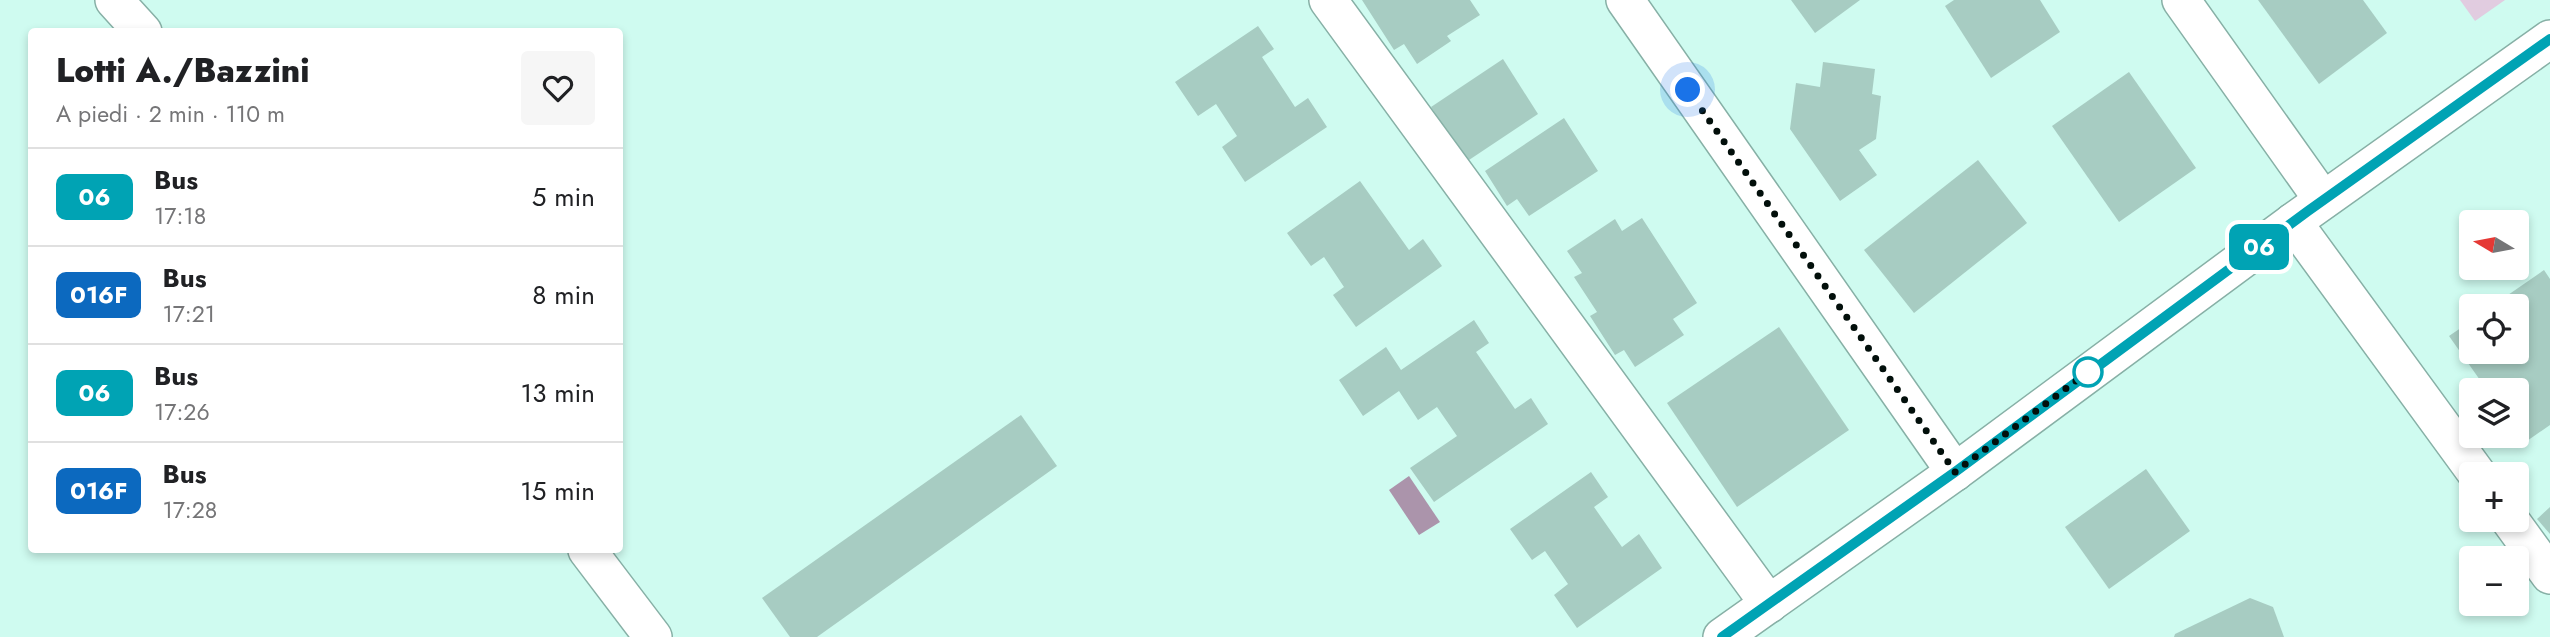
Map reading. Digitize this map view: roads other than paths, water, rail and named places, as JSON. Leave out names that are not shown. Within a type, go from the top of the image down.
[{"type":"street","points":[[114,0],[139,28]]},
{"type":"street","points":[[1328,0],[1769,604]]},
{"type":"street","points":[[1625,0],[1955,472]]},
{"type":"street","points":[[2181,0],[2323,200]]},
{"type":"street","points":[[1722,637],[1955,472],[2323,200],[2550,39]]},
{"type":"street","points":[[2293,222],[2468,462]]},
{"type":"street","points":[[2519,532],[2550,575]]},
{"type":"street","points":[[589,553],[653,637]]}]
